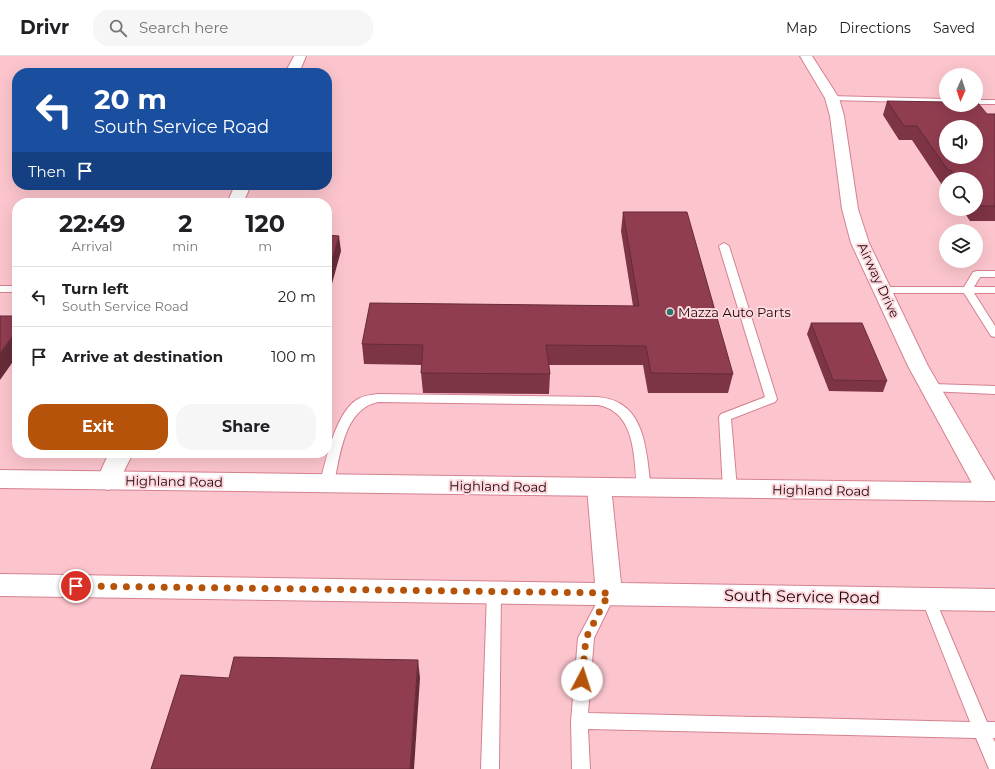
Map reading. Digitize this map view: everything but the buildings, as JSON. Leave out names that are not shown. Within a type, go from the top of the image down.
[{"type":"main road","points":[[294,68],[300,56]]},
{"type":"main road","name":"Airway Drive","points":[[806,56],[832,98],[837,116],[850,209],[860,243],[918,366],[992,492]]},
{"type":"main road","points":[[108,481],[119,458]]},
{"type":"main road","name":"Highland Road","points":[[0,479],[992,492]]},
{"type":"main road","points":[[599,487],[609,593]]},
{"type":"main road","name":"South Service Road","points":[[0,584],[995,600]]},
{"type":"lane","points":[[832,98],[939,101]]},
{"type":"lane","points":[[983,102],[995,102]]},
{"type":"lane","points":[[724,246],[771,399],[725,417],[730,488]]},
{"type":"lane","points":[[967,290],[977,274],[995,274]]},
{"type":"lane","points":[[0,289],[12,289]]},
{"type":"lane","points":[[883,290],[995,290]]},
{"type":"lane","points":[[967,290],[995,334]]},
{"type":"lane","points":[[932,388],[995,390]]},
{"type":"lane","points":[[328,483],[339,434],[351,414],[363,402],[378,398],[453,398],[592,401],[615,405],[629,416],[637,440],[644,488]]},
{"type":"lane","points":[[490,769],[494,592]]},
{"type":"lane","points":[[581,769],[578,721],[586,638],[609,593]]},
{"type":"lane","points":[[928,598],[988,730],[995,763]]},
{"type":"lane","points":[[578,721],[988,730]]},
{"type":"place","name":"Mazza Auto Parts","points":[[670,312]]},
{"type":"route","points":[[76,586],[609,593],[586,638],[582,680]]}]
